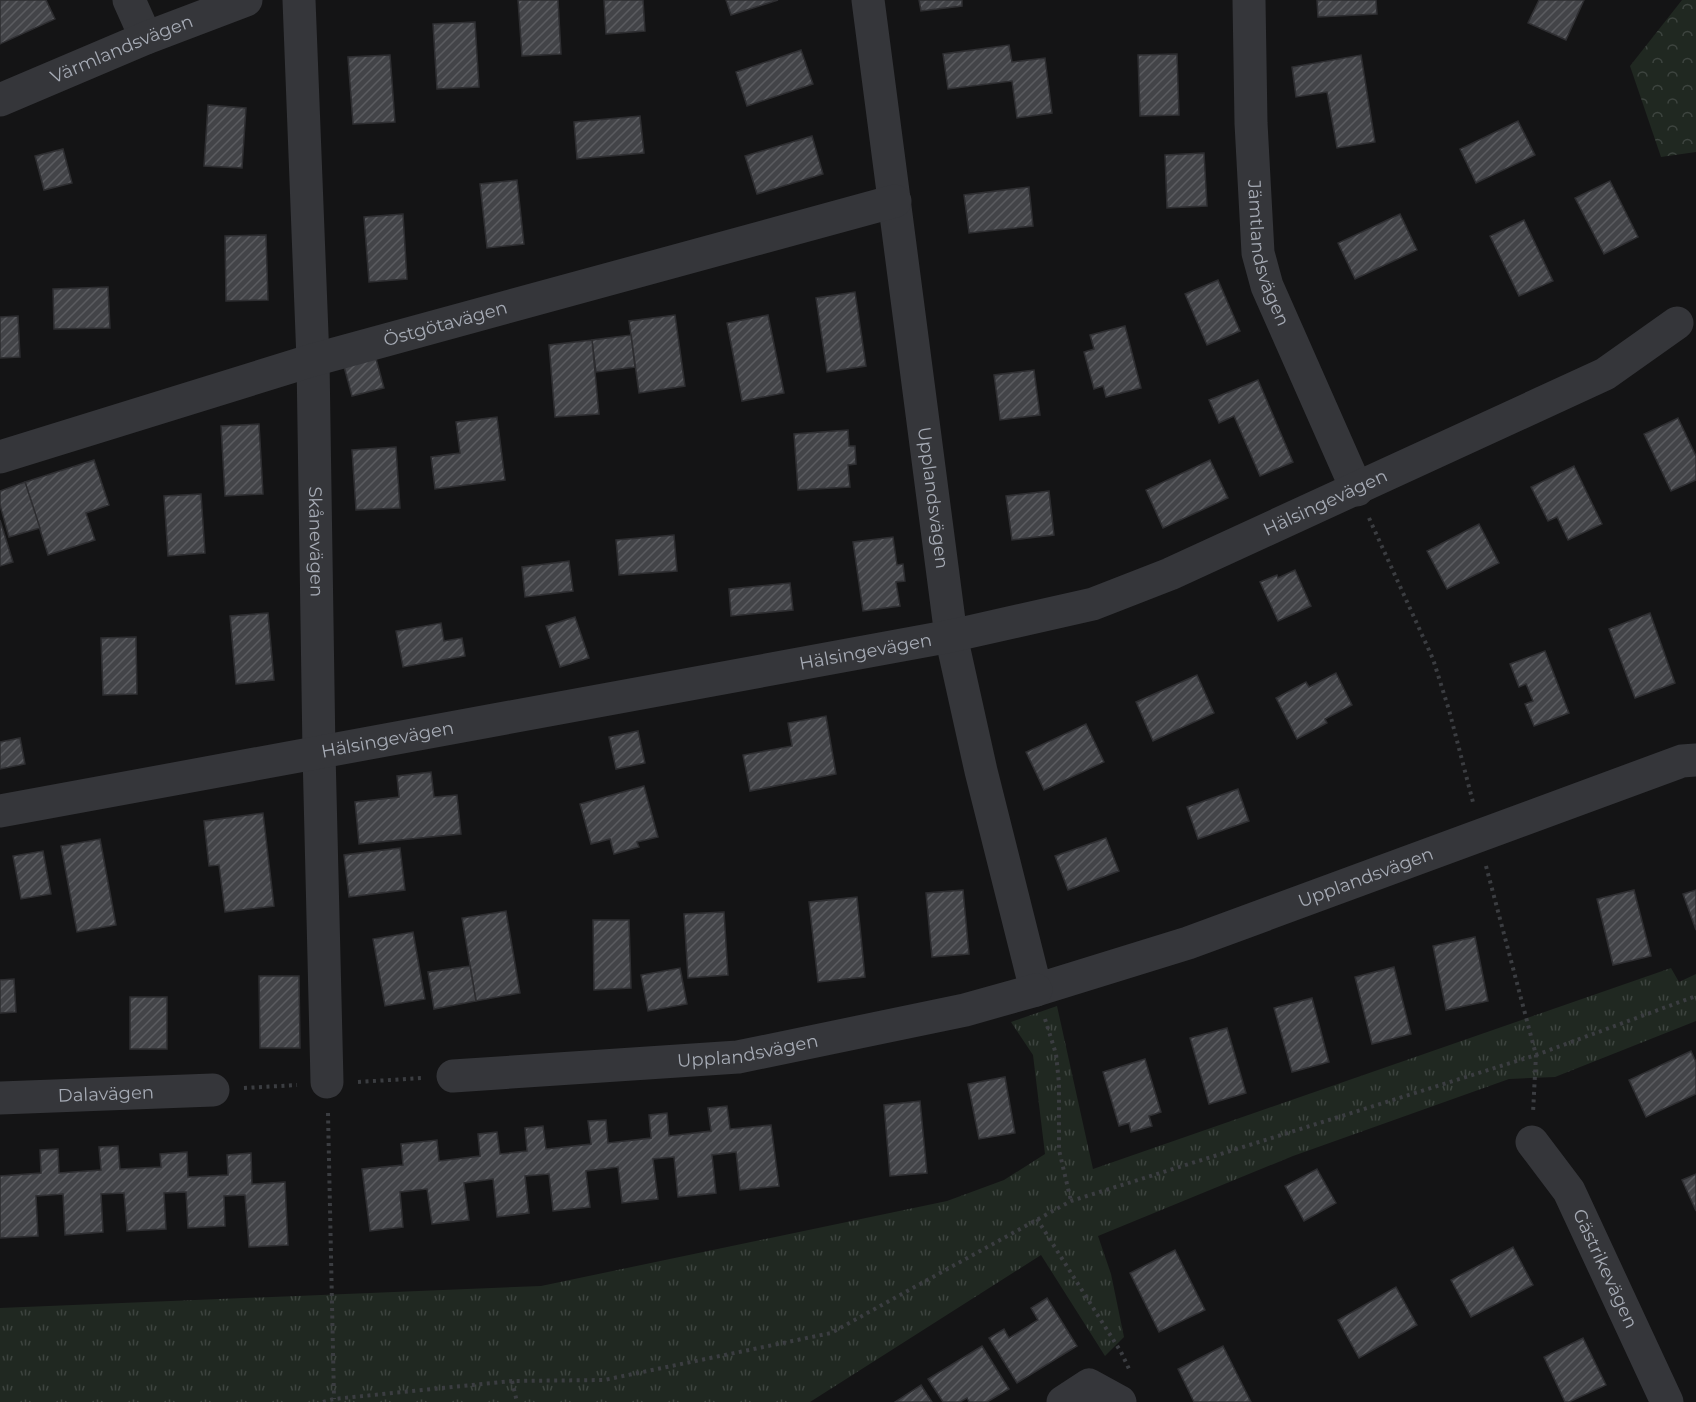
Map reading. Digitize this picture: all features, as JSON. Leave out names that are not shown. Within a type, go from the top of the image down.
[{"type":"street","points":[[129,0],[146,38]]},
{"type":"street","name":"Värmlandsvägen","points":[[0,100],[146,38],[246,0]]},
{"type":"street","name":"Skånevägen","points":[[298,0],[312,360],[327,1082]]},
{"type":"street","name":"Upplandsvägen","points":[[868,0],[951,636],[981,771],[1036,990]]},
{"type":"street","name":"Jämtlandsvägen","points":[[1249,0],[1251,123],[1258,253],[1267,286],[1357,490]]},
{"type":"street","name":"Östgötavägen","points":[[0,457],[312,360],[895,201]]},
{"type":"street","name":"Hälsingevägen","points":[[0,811],[951,636],[1093,604],[1170,574],[1357,490],[1605,374],[1677,323]]},
{"type":"street","name":"Upplandsvägen","points":[[453,1077],[738,1057],[965,1010],[1188,943],[1682,761],[1696,760]]},
{"type":"street","name":"Dalavägen","points":[[0,1098],[213,1090]]},
{"type":"street","name":"Gästrikevägen","points":[[1532,1142],[1569,1191],[1667,1402]]},
{"type":"street","points":[[1063,1402],[1089,1385],[1126,1390]]},
{"type":"path","points":[[1036,990],[1056,1054],[1059,1083],[1059,1150],[1071,1201]]},
{"type":"path","points":[[323,1402],[512,1381],[604,1380],[831,1333],[1071,1201],[1536,1055],[1696,996]]},
{"type":"path","points":[[327,1082],[334,1399]]},
{"type":"path","points":[[1037,1219],[1121,1352],[1126,1390]]},
{"type":"path","points":[[512,1381],[518,1402]]},
{"type":"green space","points":[[1682,0],[1696,0],[1696,152],[1661,157],[1630,66]]},
{"type":"green space","points":[[1671,968],[1679,982],[1696,974],[1696,1021],[1555,1077],[1509,1079],[1293,1156],[1098,1236],[1111,1274],[1124,1337],[1105,1356],[1041,1255],[810,1402],[0,1402],[0,1308],[541,1286],[947,1201],[1004,1180],[1045,1154],[1033,1055],[1011,1022],[1057,1006],[1093,1169]]},
{"type":"building","points":[[0,0],[46,0],[55,19],[0,44]]},
{"type":"building","points":[[518,0],[558,0],[561,54],[522,56]]},
{"type":"building","points":[[604,0],[643,0],[645,31],[606,34]]},
{"type":"building","points":[[726,0],[778,0],[731,15]]},
{"type":"building","points":[[919,0],[962,0],[962,6],[921,11]]},
{"type":"building","points":[[1317,0],[1376,0],[1377,14],[1318,17]]},
{"type":"building","points":[[1539,0],[1584,0],[1566,40],[1528,23]]},
{"type":"building","points":[[475,22],[479,87],[437,89],[433,24]]},
{"type":"building","points":[[1009,45],[1012,62],[1045,58],[1052,113],[1017,118],[1012,81],[948,89],[943,54]]},
{"type":"building","points":[[801,50],[813,84],[747,106],[736,72]]},
{"type":"building","points":[[1177,54],[1179,115],[1140,116],[1138,55]]},
{"type":"building","points":[[390,55],[395,122],[353,124],[348,57]]},
{"type":"building","points":[[1361,55],[1375,142],[1337,148],[1327,92],[1296,97],[1292,67]]},
{"type":"building","points":[[208,105],[246,108],[242,168],[204,166]]},
{"type":"building","points":[[640,116],[644,153],[577,159],[574,122]]},
{"type":"building","points":[[1518,121],[1535,155],[1476,183],[1460,149]]},
{"type":"building","points":[[812,136],[823,174],[757,194],[745,156]]},
{"type":"building","points":[[63,149],[72,183],[44,190],[35,156]]},
{"type":"building","points":[[1204,153],[1207,206],[1167,208],[1165,155]]},
{"type":"building","points":[[517,180],[524,244],[487,248],[480,184]]},
{"type":"building","points":[[1610,181],[1638,237],[1604,254],[1575,198]]},
{"type":"building","points":[[1029,187],[1033,226],[969,233],[964,195]]},
{"type":"building","points":[[403,214],[407,279],[369,282],[364,217]]},
{"type":"building","points":[[1400,214],[1417,250],[1355,279],[1338,243]]},
{"type":"building","points":[[1524,220],[1553,281],[1519,296],[1490,236]]},
{"type":"building","points":[[266,235],[268,300],[226,301],[225,236]]},
{"type":"building","points":[[1218,280],[1240,331],[1207,345],[1185,294]]},
{"type":"building","points":[[108,287],[110,328],[54,329],[53,289]]},
{"type":"building","points":[[855,292],[866,366],[827,372],[816,298]]},
{"type":"building","points":[[675,315],[685,386],[639,393],[629,321]]},
{"type":"building","points":[[768,315],[784,393],[742,401],[727,323]]},
{"type":"building","points":[[18,316],[20,357],[0,358],[0,317]]},
{"type":"building","points":[[1125,326],[1141,388],[1106,397],[1103,386],[1094,389],[1084,352],[1094,349],[1090,335]]},
{"type":"building","points":[[631,335],[635,367],[596,372],[592,340]]},
{"type":"building","points":[[592,340],[599,414],[555,417],[549,345]]},
{"type":"building","points":[[375,355],[384,388],[352,396],[343,363]]},
{"type":"building","points":[[1034,370],[1040,415],[1000,420],[994,375]]},
{"type":"building","points":[[1258,380],[1293,462],[1260,476],[1234,416],[1219,423],[1209,400]]},
{"type":"building","points":[[497,417],[505,480],[435,489],[431,457],[460,453],[456,422]]},
{"type":"building","points":[[1678,418],[1696,456],[1696,480],[1671,491],[1644,434]]},
{"type":"building","points":[[259,424],[263,494],[225,496],[221,426]]},
{"type":"building","points":[[848,430],[849,446],[855,446],[856,464],[848,465],[850,487],[798,490],[794,434]]},
{"type":"building","points":[[396,447],[400,508],[356,510],[352,450]]},
{"type":"building","points":[[94,460],[109,505],[86,513],[95,540],[48,555],[25,482]]},
{"type":"building","points":[[1210,460],[1228,498],[1163,528],[1146,490]]},
{"type":"building","points":[[1574,466],[1602,524],[1568,540],[1557,517],[1548,521],[1531,487]]},
{"type":"building","points":[[25,482],[40,528],[9,537],[0,505],[0,491]]},
{"type":"building","points":[[1049,491],[1054,535],[1012,540],[1006,496]]},
{"type":"building","points":[[201,494],[205,553],[168,556],[164,496]]},
{"type":"building","points":[[0,520],[13,562],[0,566]]},
{"type":"building","points":[[1479,524],[1499,563],[1447,589],[1427,551]]},
{"type":"building","points":[[674,535],[677,571],[619,575],[616,540]]},
{"type":"building","points":[[893,537],[897,565],[903,564],[905,581],[896,582],[900,606],[863,611],[853,542]]},
{"type":"building","points":[[569,561],[573,591],[525,597],[522,567]]},
{"type":"building","points":[[1295,570],[1311,606],[1278,621],[1260,582],[1277,575],[1278,578]]},
{"type":"building","points":[[790,583],[793,610],[731,616],[729,589]]},
{"type":"building","points":[[268,613],[274,680],[236,684],[230,616]]},
{"type":"building","points":[[1650,613],[1675,683],[1635,698],[1609,629]]},
{"type":"building","points":[[575,617],[589,658],[560,667],[546,626]]},
{"type":"building","points":[[441,623],[444,641],[462,638],[465,656],[403,667],[396,631]]},
{"type":"building","points":[[136,637],[137,694],[103,695],[101,638]]},
{"type":"building","points":[[1545,651],[1569,713],[1534,726],[1525,704],[1533,701],[1526,684],[1519,687],[1510,664]]},
{"type":"building","points":[[1336,673],[1352,705],[1325,719],[1327,723],[1297,739],[1276,698],[1306,682],[1309,687]]},
{"type":"building","points":[[1197,675],[1214,713],[1153,741],[1136,702]]},
{"type":"building","points":[[826,716],[836,774],[750,791],[743,755],[792,746],[788,723]]},
{"type":"building","points":[[1086,724],[1104,762],[1044,790],[1026,752]]},
{"type":"building","points":[[638,731],[645,763],[616,769],[609,737]]},
{"type":"building","points":[[20,738],[25,764],[0,769],[0,742]]},
{"type":"building","points":[[431,772],[434,797],[457,795],[461,834],[359,844],[355,802],[399,797],[397,776]]},
{"type":"building","points":[[644,786],[658,837],[637,842],[639,847],[614,854],[610,839],[591,844],[580,804]]},
{"type":"building","points":[[1238,789],[1249,821],[1198,839],[1187,807]]},
{"type":"building","points":[[263,813],[274,906],[225,912],[219,865],[209,866],[204,821]]},
{"type":"building","points":[[1106,838],[1119,871],[1068,890],[1055,856]]},
{"type":"building","points":[[100,839],[116,925],[77,932],[61,846]]},
{"type":"building","points":[[400,848],[405,890],[349,897],[344,855]]},
{"type":"building","points":[[43,851],[51,894],[21,899],[13,856]]},
{"type":"building","points":[[963,890],[969,954],[932,957],[926,893]]},
{"type":"building","points":[[1634,890],[1651,956],[1613,965],[1597,899]]},
{"type":"building","points":[[1696,890],[1696,930],[1683,894]]},
{"type":"building","points":[[857,897],[865,977],[818,982],[809,902]]},
{"type":"building","points":[[506,911],[520,993],[476,1001],[462,918]]},
{"type":"building","points":[[724,912],[728,975],[688,978],[684,914]]},
{"type":"building","points":[[593,920],[629,920],[631,988],[594,990]]},
{"type":"building","points":[[413,932],[425,999],[385,1006],[373,939]]},
{"type":"building","points":[[1475,937],[1488,1001],[1446,1010],[1433,946]]},
{"type":"building","points":[[470,966],[476,1001],[434,1009],[428,972]]},
{"type":"building","points":[[1394,967],[1411,1034],[1372,1044],[1355,977]]},
{"type":"building","points":[[680,968],[687,1004],[648,1011],[641,975]]},
{"type":"building","points":[[259,976],[299,976],[300,1048],[260,1048]]},
{"type":"building","points":[[14,979],[16,1012],[0,1013],[0,980]]},
{"type":"building","points":[[130,997],[167,997],[167,1049],[130,1049]]},
{"type":"building","points":[[1312,998],[1329,1062],[1292,1072],[1274,1008]]},
{"type":"building","points":[[1227,1028],[1246,1093],[1209,1104],[1190,1038]]},
{"type":"building","points":[[1691,1051],[1696,1062],[1696,1094],[1646,1117],[1629,1080]]},
{"type":"building","points":[[1145,1059],[1161,1112],[1149,1116],[1152,1126],[1131,1132],[1129,1123],[1119,1126],[1103,1072]]},
{"type":"building","points":[[1005,1077],[1015,1133],[979,1139],[968,1084]]},
{"type":"building","points":[[920,1101],[927,1173],[890,1176],[884,1105]]},
{"type":"building","points":[[727,1106],[730,1129],[771,1125],[779,1186],[740,1190],[736,1152],[712,1155],[716,1193],[678,1197],[674,1157],[653,1159],[658,1199],[622,1203],[618,1167],[586,1171],[590,1207],[553,1211],[549,1174],[525,1176],[529,1213],[497,1217],[493,1179],[464,1183],[469,1220],[432,1224],[427,1189],[400,1192],[403,1227],[370,1231],[362,1169],[403,1165],[401,1144],[437,1140],[439,1161],[480,1156],[478,1134],[497,1132],[500,1154],[527,1151],[525,1128],[543,1126],[546,1149],[591,1144],[588,1121],[606,1120],[608,1143],[651,1138],[649,1115],[667,1113],[669,1136],[711,1131],[708,1108]]},
{"type":"building","points":[[118,1146],[120,1169],[161,1167],[160,1154],[187,1152],[188,1177],[228,1175],[227,1155],[251,1153],[252,1184],[285,1182],[288,1245],[249,1247],[245,1195],[224,1196],[225,1226],[188,1228],[186,1192],[164,1193],[166,1229],[127,1231],[124,1193],[101,1194],[103,1232],[65,1235],[63,1194],[36,1196],[38,1236],[0,1238],[0,1176],[41,1173],[40,1150],[58,1149],[59,1173],[101,1170],[99,1147]]},
{"type":"building","points":[[1317,1169],[1336,1203],[1304,1221],[1285,1186]]},
{"type":"building","points":[[1696,1174],[1696,1211],[1682,1180]]},
{"type":"building","points":[[1513,1247],[1533,1285],[1471,1317],[1451,1280]]},
{"type":"building","points":[[1175,1250],[1205,1310],[1159,1332],[1130,1273]]},
{"type":"building","points":[[1396,1287],[1417,1325],[1359,1358],[1338,1320]]},
{"type":"building","points":[[1047,1298],[1077,1346],[1017,1383],[989,1338],[1004,1329],[1009,1338],[1038,1320],[1031,1308]]},
{"type":"building","points":[[1583,1338],[1606,1385],[1565,1402],[1544,1357]]},
{"type":"building","points":[[982,1346],[1009,1389],[987,1402],[969,1402],[967,1398],[960,1402],[943,1402],[928,1379]]},
{"type":"building","points":[[1223,1346],[1251,1402],[1194,1402],[1178,1369]]},
{"type":"building","points":[[921,1385],[932,1402],[895,1402]]}]
